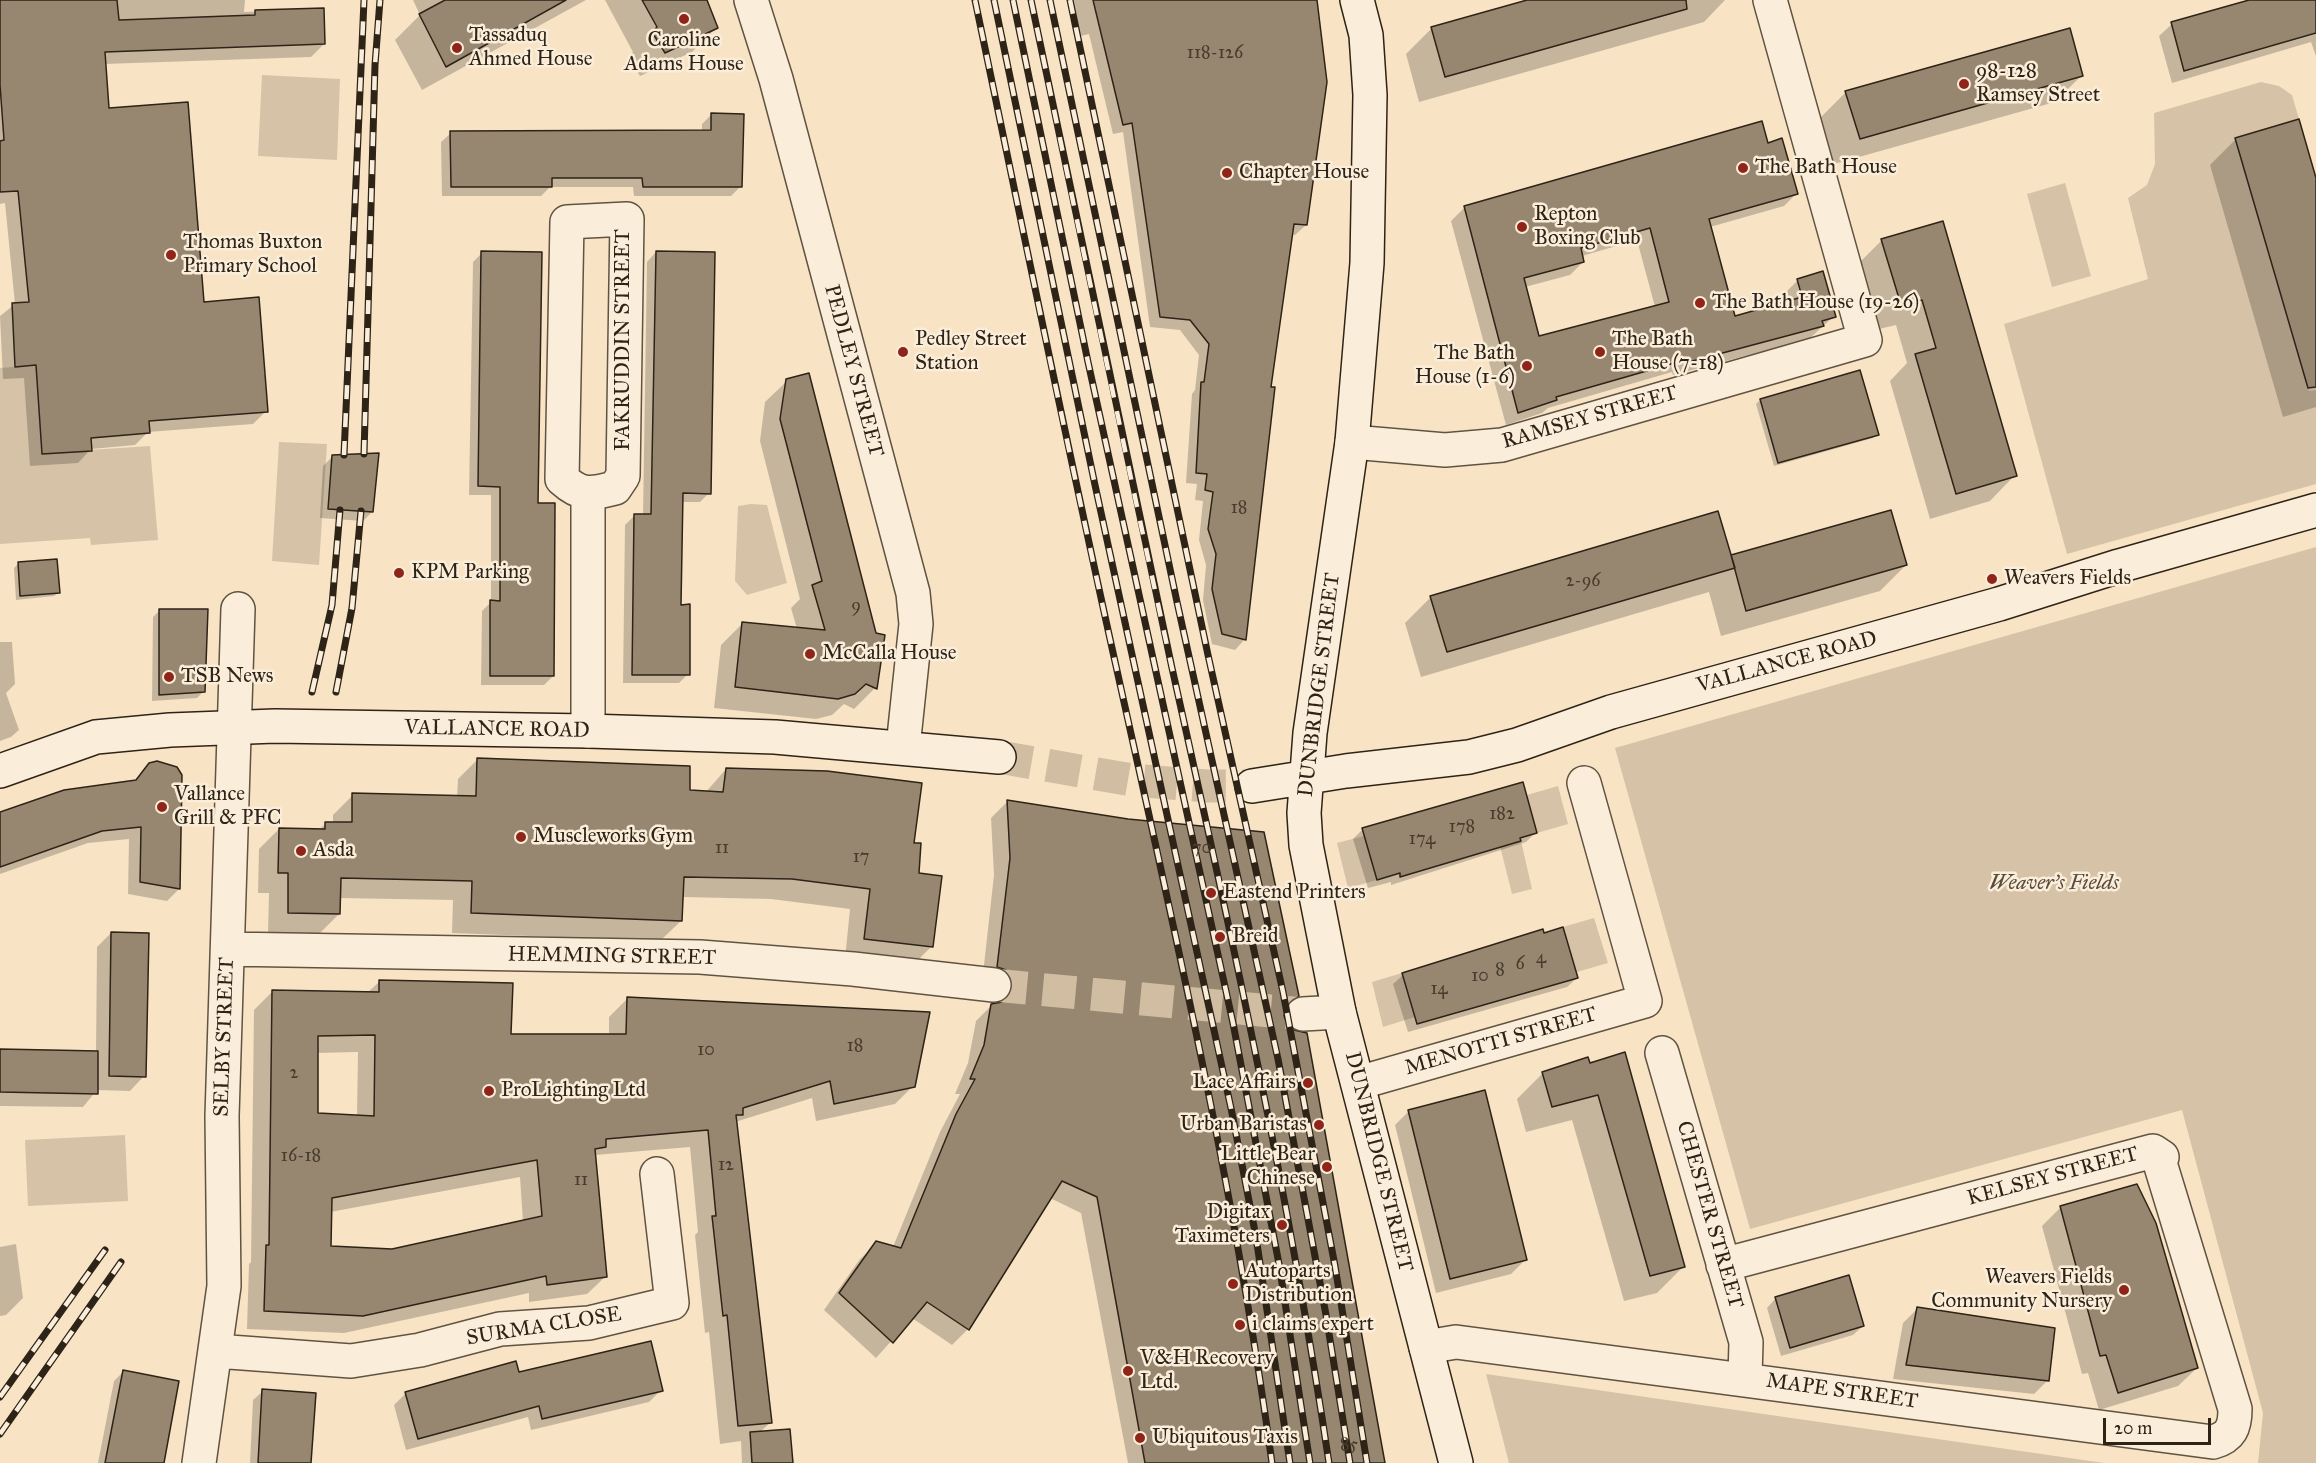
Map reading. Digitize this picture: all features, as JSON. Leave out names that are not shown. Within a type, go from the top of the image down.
[{"type":"street","name":"PEDLEY STREET","points":[[751,0],[776,79],[913,593],[916,624],[903,747]]},
{"type":"street","name":"DUNBRIDGE STREET","points":[[1357,0],[1366,35],[1370,95],[1370,206],[1352,442],[1310,733],[1306,845],[1339,1012],[1456,1463]]},
{"type":"street","name":"RAMSEY STREET","points":[[1352,442],[1445,450],[1502,445],[1865,340],[1770,0]]},
{"type":"street","name":"FAKRUDDIN STREET","points":[[627,219],[623,476],[615,488],[588,495],[562,479],[567,222],[627,219]]},
{"type":"street","points":[[588,495],[588,731]]},
{"type":"street","name":"VALLANCE ROAD","points":[[1252,786],[1346,771],[1469,757],[1517,745],[1611,712],[2010,601],[2120,566],[2316,510]]},
{"type":"street","name":"SELBY STREET","points":[[199,1463],[224,1286],[222,1116],[238,609]]},
{"type":"street","name":"VALLANCE ROAD","points":[[0,771],[96,737],[131,732],[235,727],[588,731],[775,737],[903,747],[999,758]]},
{"type":"street","name":"MENOTTI STREET","points":[[1358,1083],[1645,1001],[1584,783]]},
{"type":"street","name":"HEMMING STREET","points":[[228,949],[700,957],[842,968],[994,985]]},
{"type":"street","points":[[1303,1014],[1339,1012]]},
{"type":"street","name":"CHESTER STREET","points":[[1662,1053],[1746,1342],[1745,1378]]},
{"type":"street","name":"KELSEY STREET","points":[[1723,1265],[2153,1151],[2162,1157],[2160,1163],[2235,1409]]},
{"type":"street","name":"SURMA CLOSE","points":[[216,1350],[351,1361],[420,1350],[500,1329],[589,1323],[672,1303],[657,1174]]},
{"type":"street","name":"MAPE STREET","points":[[1426,1347],[1456,1342],[1745,1378],[2213,1442],[2226,1438],[2235,1426],[2235,1409]]},
{"type":"green space","points":[[262,75],[340,79],[337,160],[258,156]]},
{"type":"green space","points":[[2261,82],[2279,86],[2292,95],[2299,119],[2235,138],[2309,391],[2316,390],[2316,484],[2067,554],[2004,324],[2148,279],[2128,198],[2147,185],[2155,164],[2154,113]]},
{"type":"green space","points":[[2065,183],[2091,276],[2052,287],[2027,194]]},
{"type":"green space","points":[[48,364],[43,453],[150,446],[158,540],[91,545],[90,538],[0,544],[0,368]]},
{"type":"green space","points":[[279,442],[327,444],[319,565],[272,561]]},
{"type":"green space","points":[[767,505],[787,583],[747,595],[735,581],[738,506]]},
{"type":"green space","name":"Weaver's Fields","points":[[2316,547],[2316,1463],[2258,1463],[2263,1413],[2182,1110],[1750,1229],[1615,748]]},
{"type":"green space","points":[[1558,786],[1568,824],[1537,833],[1527,795]]},
{"type":"green space","points":[[1364,836],[1377,880],[1348,888],[1337,843]]},
{"type":"green space","points":[[1521,841],[1532,889],[1512,894],[1500,846]]},
{"type":"green space","points":[[1594,918],[1608,963],[1577,972],[1563,927]]},
{"type":"green space","points":[[1402,973],[1415,1017],[1383,1027],[1372,982]]},
{"type":"green space","points":[[125,1135],[128,1201],[28,1206],[25,1140]]},
{"type":"green space","points":[[1486,1374],[2104,1463],[1509,1463]]},
{"type":"building","points":[[0,0],[117,0],[119,20],[255,15],[255,10],[324,8],[325,44],[105,52],[109,108],[188,102],[204,302],[259,297],[268,412],[149,421],[150,433],[91,438],[92,451],[42,454],[36,365],[15,367],[12,303],[29,302],[18,191],[0,192],[0,141],[4,140],[0,85]]},
{"type":"building","name":"Tassaduq Ahmed House","points":[[445,0],[566,0],[446,67],[419,14]]},
{"type":"building","name":"Caroline Adams House","points":[[642,0],[707,0],[718,28],[665,53],[652,32],[657,27]]},
{"type":"building","points":[[1093,0],[1317,0],[1327,82],[1307,225],[1294,224],[1271,387],[1275,387],[1246,640],[1222,634],[1212,589],[1216,554],[1208,529],[1213,492],[1205,490],[1207,474],[1196,473],[1201,382],[1204,382],[1209,344],[1190,320],[1160,317],[1132,123],[1123,125]]},
{"type":"building","points":[[1527,0],[1686,0],[1687,9],[1445,77],[1431,27]]},
{"type":"building","points":[[2249,0],[2316,0],[2316,33],[2184,71],[2171,22]]},
{"type":"building","name":"98-128 Ramsey Street","points":[[2070,28],[2083,76],[1860,139],[1845,91]]},
{"type":"building","points":[[711,113],[744,114],[742,187],[643,187],[642,178],[552,178],[552,187],[451,187],[450,131],[711,130]]},
{"type":"building","points":[[2299,119],[2316,178],[2316,387],[2308,388],[2235,138]]},
{"type":"building","points":[[1762,121],[1768,143],[1782,138],[1798,194],[1709,219],[1735,316],[1802,297],[1797,279],[1823,271],[1836,317],[1822,321],[1824,326],[1685,363],[1685,360],[1556,397],[1557,400],[1518,413],[1464,206]],"holes":[[[1650,228],[1669,302],[1539,336],[1524,278],[1584,262],[1581,248]]]},
{"type":"building","points":[[1943,221],[2017,476],[1956,494],[1915,354],[1936,348],[1922,300],[1901,305],[1881,239]]},
{"type":"building","points":[[481,251],[542,252],[538,503],[555,503],[554,676],[490,676],[490,600],[500,601],[500,487],[478,486]]},
{"type":"building","points":[[656,251],[715,252],[711,494],[683,493],[681,605],[690,604],[690,675],[632,675],[634,514],[651,514]]},
{"type":"building","points":[[1860,370],[1879,435],[1778,463],[1760,399]]},
{"type":"building","points":[[809,373],[876,633],[885,635],[877,689],[866,684],[855,694],[838,699],[735,687],[742,622],[825,630],[812,585],[822,581],[780,419],[786,379]]},
{"type":"building","points":[[379,453],[373,512],[328,509],[332,455]]},
{"type":"building","points":[[1891,510],[1907,565],[1746,611],[1731,555]]},
{"type":"building","points":[[1718,511],[1735,568],[1447,652],[1430,596]]},
{"type":"building","points":[[57,559],[60,593],[20,596],[18,562]]},
{"type":"building","points":[[159,609],[208,609],[205,692],[159,695]]},
{"type":"building","points":[[477,758],[690,766],[690,790],[723,792],[726,768],[827,771],[922,783],[914,843],[921,843],[919,873],[942,876],[933,947],[864,939],[870,889],[792,879],[684,877],[682,921],[471,913],[472,881],[341,878],[340,914],[288,913],[288,873],[278,873],[279,828],[325,829],[325,822],[352,822],[352,793],[476,796]]},
{"type":"building","points":[[157,761],[177,767],[182,775],[180,889],[140,882],[141,827],[102,831],[0,867],[0,812],[64,790],[136,780],[149,763]]},
{"type":"building","points":[[1523,782],[1537,833],[1520,838],[1521,841],[1400,877],[1400,873],[1377,880],[1362,828]]},
{"type":"building","points":[[1007,800],[1128,819],[1264,832],[1299,996],[1287,1005],[1284,1016],[1288,1025],[1294,1030],[1307,1033],[1385,1463],[1145,1463],[1097,1197],[1062,1181],[969,1330],[927,1302],[893,1343],[839,1293],[876,1241],[901,1248],[956,1114],[975,1079],[970,1079],[984,1045],[991,1004],[1002,1002],[1009,997],[1012,988],[1011,977],[1006,970],[997,967],[1010,858]]},
{"type":"building","points":[[1563,927],[1578,978],[1417,1024],[1402,973],[1543,929],[1544,933]]},
{"type":"building","points":[[111,932],[149,933],[146,1077],[109,1076]]},
{"type":"building","points":[[379,980],[513,983],[511,1034],[626,1034],[627,997],[930,1012],[915,1087],[834,1104],[830,1081],[743,1108],[743,1115],[736,1115],[772,1423],[738,1426],[727,1315],[723,1316],[712,1216],[716,1216],[708,1130],[606,1139],[606,1147],[595,1149],[607,1277],[547,1285],[546,1276],[363,1316],[264,1311],[266,1245],[269,1245],[272,990],[379,992]],"holes":[[[375,1035],[374,1116],[318,1113],[318,1036]],[[537,1160],[542,1216],[392,1249],[331,1246],[332,1198]]]},
{"type":"building","points":[[0,1049],[98,1051],[98,1094],[0,1092]]},
{"type":"building","points":[[1625,1052],[1685,1267],[1650,1276],[1598,1095],[1552,1107],[1542,1072],[1588,1057],[1590,1063]]},
{"type":"building","points":[[1485,1090],[1527,1260],[1450,1279],[1408,1110]]},
{"type":"building","name":"Weavers Fields Community Nursery","points":[[2137,1184],[2156,1223],[2198,1368],[2118,1393],[2106,1355],[2100,1356],[2060,1206]]},
{"type":"building","points":[[1849,1275],[1864,1326],[1790,1348],[1775,1297]]},
{"type":"building","points":[[1917,1307],[2055,1328],[2049,1381],[1906,1365]]},
{"type":"building","points":[[651,1341],[663,1391],[542,1419],[539,1406],[418,1439],[405,1392],[516,1361],[519,1372]]},
{"type":"building","points":[[123,1370],[179,1381],[164,1463],[105,1463]]},
{"type":"building","points":[[262,1389],[316,1393],[311,1463],[258,1463]]},
{"type":"building","points":[[790,1429],[793,1463],[752,1463],[750,1432]]},
{"type":"tunnel","points":[[999,757],[1132,780],[1207,786],[1252,786]]},
{"type":"tunnel","points":[[994,985],[1303,1014]]},
{"type":"railway","points":[[344,455],[364,0]]},
{"type":"railway","points":[[364,454],[375,65],[380,0]]},
{"type":"railway","points":[[975,0],[1223,1166],[1241,1264],[1272,1463]]},
{"type":"railway","points":[[994,0],[1095,485],[1231,1108],[1256,1237],[1290,1463]]},
{"type":"railway","points":[[1013,0],[1088,362],[1233,1023],[1279,1264],[1310,1463]]},
{"type":"railway","points":[[1031,0],[1136,501],[1258,1064],[1296,1263],[1329,1463]]},
{"type":"railway","points":[[1050,0],[1177,602],[1278,1059],[1326,1315],[1350,1463]]},
{"type":"railway","points":[[1070,0],[1208,655],[1283,992],[1335,1266],[1367,1463]]},
{"type":"railway","points":[[312,692],[332,605],[340,510]]},
{"type":"railway","points":[[336,692],[352,608],[361,511]]},
{"type":"railway","points":[[0,1397],[105,1250]]},
{"type":"railway","points":[[0,1434],[121,1262]]},
{"type":"place","name":"Caroline Adams House","points":[[684,19]]},
{"type":"place","name":"Tassaduq Ahmed House","points":[[457,48]]},
{"type":"place","name":"98-128 Ramsey Street","points":[[1964,84]]},
{"type":"place","name":"The Bath House","points":[[1743,168]]},
{"type":"place","name":"Chapter House","points":[[1227,173]]},
{"type":"place","name":"Repton Boxing Club","points":[[1522,227]]},
{"type":"place","name":"Thomas Buxton Primary School","points":[[171,255]]},
{"type":"place","name":"The Bath House (19-26)","points":[[1700,303]]},
{"type":"place","name":"Pedley Street Station","points":[[903,352]]},
{"type":"place","name":"The Bath House (7-18)","points":[[1600,352]]},
{"type":"place","name":"The Bath House (1-6)","points":[[1527,366]]},
{"type":"place","name":"KPM Parking","points":[[399,573]]},
{"type":"place","name":"Weavers Fields","points":[[1992,579]]},
{"type":"place","name":"McCalla House","points":[[810,654]]},
{"type":"place","name":"TSB News","points":[[169,677]]},
{"type":"place","name":"Vallance Grill & PFC","points":[[162,807]]},
{"type":"place","name":"Muscleworks Gym","points":[[521,837]]},
{"type":"place","name":"Asda","points":[[301,851]]},
{"type":"place","name":"Eastend Printers","points":[[1211,893]]},
{"type":"place","name":"Breid","points":[[1220,937]]},
{"type":"place","name":"Lace Affairs","points":[[1308,1083]]},
{"type":"place","name":"ProLighting Ltd","points":[[489,1091]]},
{"type":"place","name":"Urban Baristas","points":[[1319,1125]]},
{"type":"place","name":"Little Bear Chinese","points":[[1327,1167]]},
{"type":"place","name":"Digitax Taximeters","points":[[1282,1225]]},
{"type":"place","name":"Autoparts Distribution","points":[[1233,1284]]},
{"type":"place","name":"Weavers Fields Community Nursery","points":[[2124,1290]]},
{"type":"place","name":"i claims expert","points":[[1240,1325]]},
{"type":"place","name":"V&H Recovery Ltd.","points":[[1128,1371]]},
{"type":"place","name":"Ubiquitous Taxis","points":[[1140,1438]]}]
